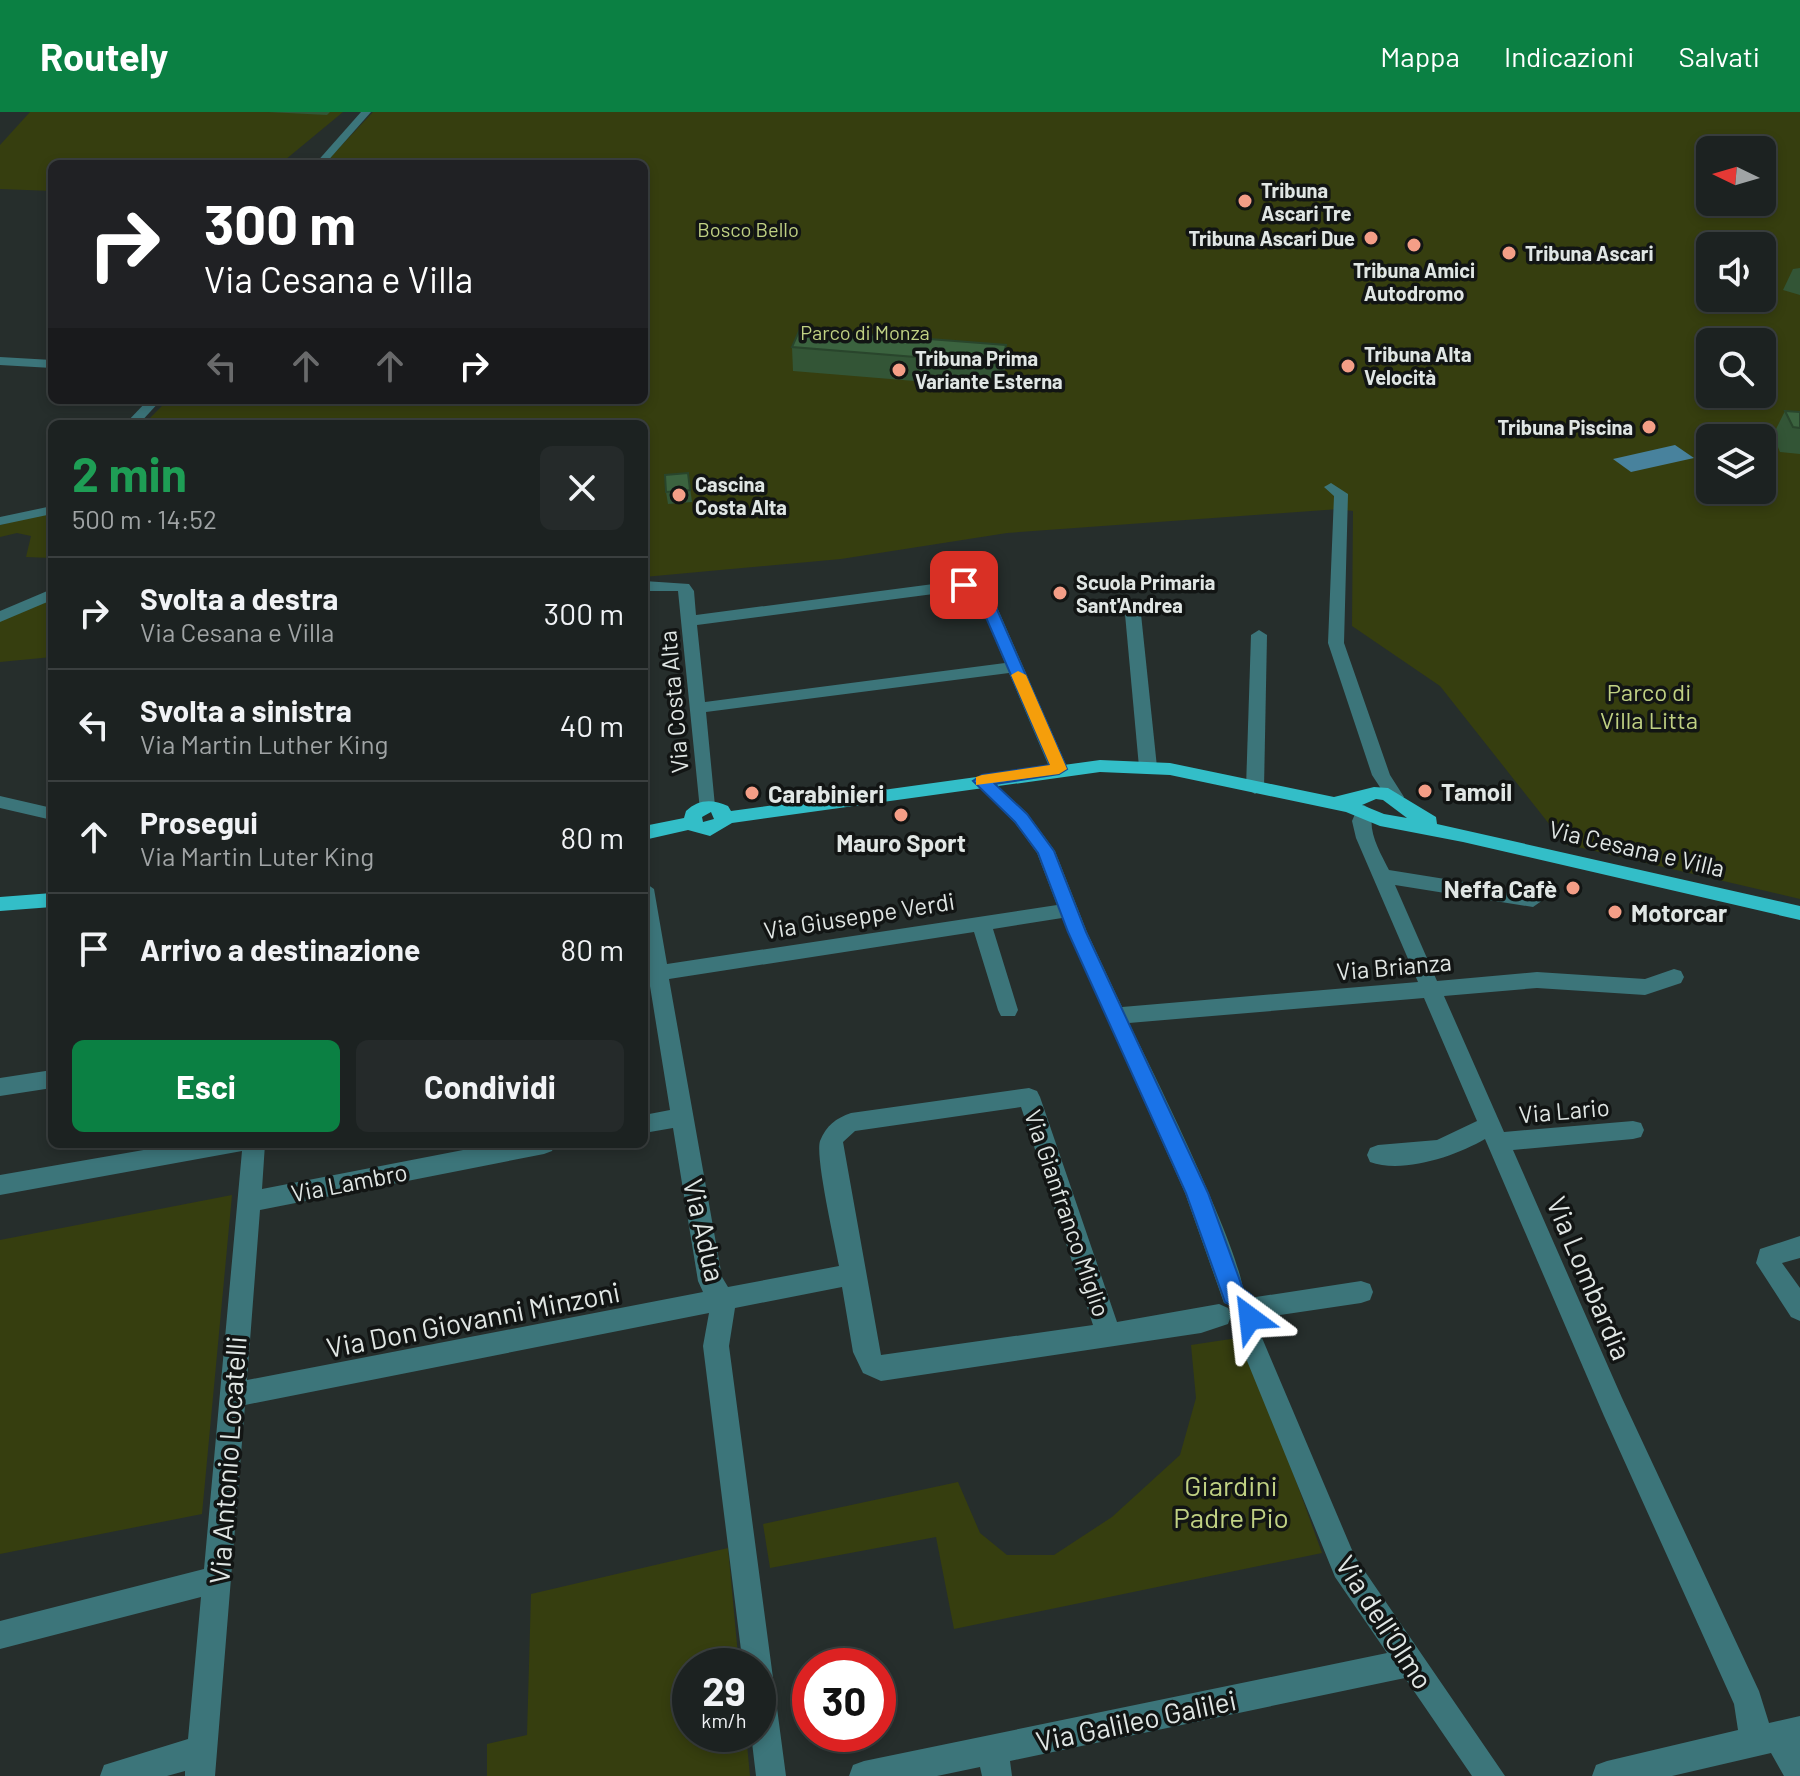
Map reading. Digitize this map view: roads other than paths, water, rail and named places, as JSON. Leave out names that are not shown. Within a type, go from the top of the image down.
[{"type":"main road","name":"Via Cesana e Villa","points":[[725,818],[1059,769],[1148,767],[1319,801],[1379,807],[1463,835],[1800,913]]},
{"type":"main road","points":[[706,806],[722,810],[725,818],[721,825],[710,830],[699,829],[692,823],[692,815],[706,806]]},
{"type":"main road","points":[[648,832],[692,823]]},
{"type":"main road","points":[[0,904],[48,900]]},
{"type":"street","points":[[321,160],[366,112]]},
{"type":"street","points":[[34,363],[48,351]]},
{"type":"street","points":[[0,361],[48,364]]},
{"type":"street","points":[[136,420],[151,404]]},
{"type":"street","name":"Via Lombardia","points":[[1331,487],[1341,494],[1343,520],[1336,643],[1379,807],[1382,876],[1613,1407],[1748,1702],[1755,1726],[1749,1742]]},
{"type":"street","points":[[0,521],[48,511]]},
{"type":"street","points":[[690,621],[964,585],[981,589],[1059,769]]},
{"type":"street","name":"Via Costa Alta","points":[[648,586],[684,587],[690,621],[706,806]]},
{"type":"street","points":[[0,617],[48,596]]},
{"type":"street","points":[[1133,614],[1148,767]]},
{"type":"street","points":[[1255,788],[1259,635]]},
{"type":"street","points":[[698,708],[1015,667]]},
{"type":"street","name":"Via dell'Olmo","points":[[982,781],[1035,834],[1046,851],[1069,910],[1197,1193],[1229,1276],[1236,1311],[1256,1348],[1345,1567],[1408,1663],[1490,1776]]},
{"type":"street","points":[[0,802],[48,813]]},
{"type":"street","points":[[1382,876],[1533,900]]},
{"type":"street","name":"Via Giuseppe Verdi","points":[[658,973],[1069,910]]},
{"type":"street","name":"Via Adua","points":[[648,913],[710,1281],[724,1301],[716,1346],[755,1648]]},
{"type":"street","points":[[981,922],[1008,1010]]},
{"type":"street","name":"Via Brianza","points":[[1117,1016],[1537,980],[1645,987],[1674,977]]},
{"type":"street","points":[[0,1087],[48,1080]]},
{"type":"street","name":"Via Gianfranco Miglio","points":[[853,1274],[830,1146],[840,1128],[851,1122],[1029,1097],[1109,1335]]},
{"type":"street","points":[[648,1123],[681,1117]]},
{"type":"street","name":"Via Lario","points":[[1494,1133],[1633,1130]]},
{"type":"street","points":[[1378,1155],[1447,1149],[1494,1133]]},
{"type":"street","points":[[0,1185],[211,1148]]},
{"type":"street","name":"Via Antonio Locatelli","points":[[201,1763],[254,1148]]},
{"type":"street","name":"Via Lambro","points":[[248,1202],[524,1148]]},
{"type":"street","points":[[1800,1247],[1768,1257],[1768,1263],[1800,1309]]},
{"type":"street","points":[[853,1274],[866,1352],[872,1364],[881,1369],[1109,1335],[1361,1292]]},
{"type":"street","name":"Via Don Giovanni Minzoni","points":[[232,1395],[853,1274]]},
{"type":"street","points":[[0,1635],[218,1579]]},
{"type":"street","name":"Via Galileo Galilei","points":[[864,1776],[995,1763],[1408,1663]]},
{"type":"street","points":[[1607,1776],[1789,1733],[1800,1776]]},
{"type":"street","name":"Via Adua","points":[[768,1752],[771,1776]]},
{"type":"street","points":[[115,1776],[201,1763]]},
{"type":"water","points":[[1675,445],[1694,458],[1631,472],[1613,459]]},
{"type":"place","name":"Tribuna Ascari Tre","points":[[1245,201]]},
{"type":"place","name":"Tribuna Ascari Due","points":[[1371,238]]},
{"type":"place","name":"Tribuna Amici Autodromo","points":[[1414,245]]},
{"type":"place","name":"Tribuna Ascari","points":[[1509,253]]},
{"type":"place","name":"Tribuna Alta Velocità","points":[[1348,366]]},
{"type":"place","name":"Tribuna Prima Variante Esterna","points":[[899,370]]},
{"type":"place","name":"Tribuna Piscina","points":[[1649,427]]},
{"type":"place","name":"Cascina Costa Alta","points":[[679,495]]},
{"type":"place","name":"Scuola Primaria Sant'Andrea","points":[[1060,593]]},
{"type":"place","name":"Tamoil","points":[[1425,791]]},
{"type":"place","name":"Carabinieri","points":[[752,793]]},
{"type":"place","name":"Mauro Sport","points":[[901,815]]},
{"type":"place","name":"Neffa Cafè","points":[[1573,888]]},
{"type":"place","name":"Motorcar","points":[[1615,912]]},
{"type":"park label","name":"Bosco Bello","points":[[748,229]]},
{"type":"park label","name":"Parco di Monza","points":[[865,332]]},
{"type":"park label","name":"Parco di Villa Litta","points":[[1649,705]]},
{"type":"park label","name":"Giardini Padre Pio","points":[[1231,1501]]}]
